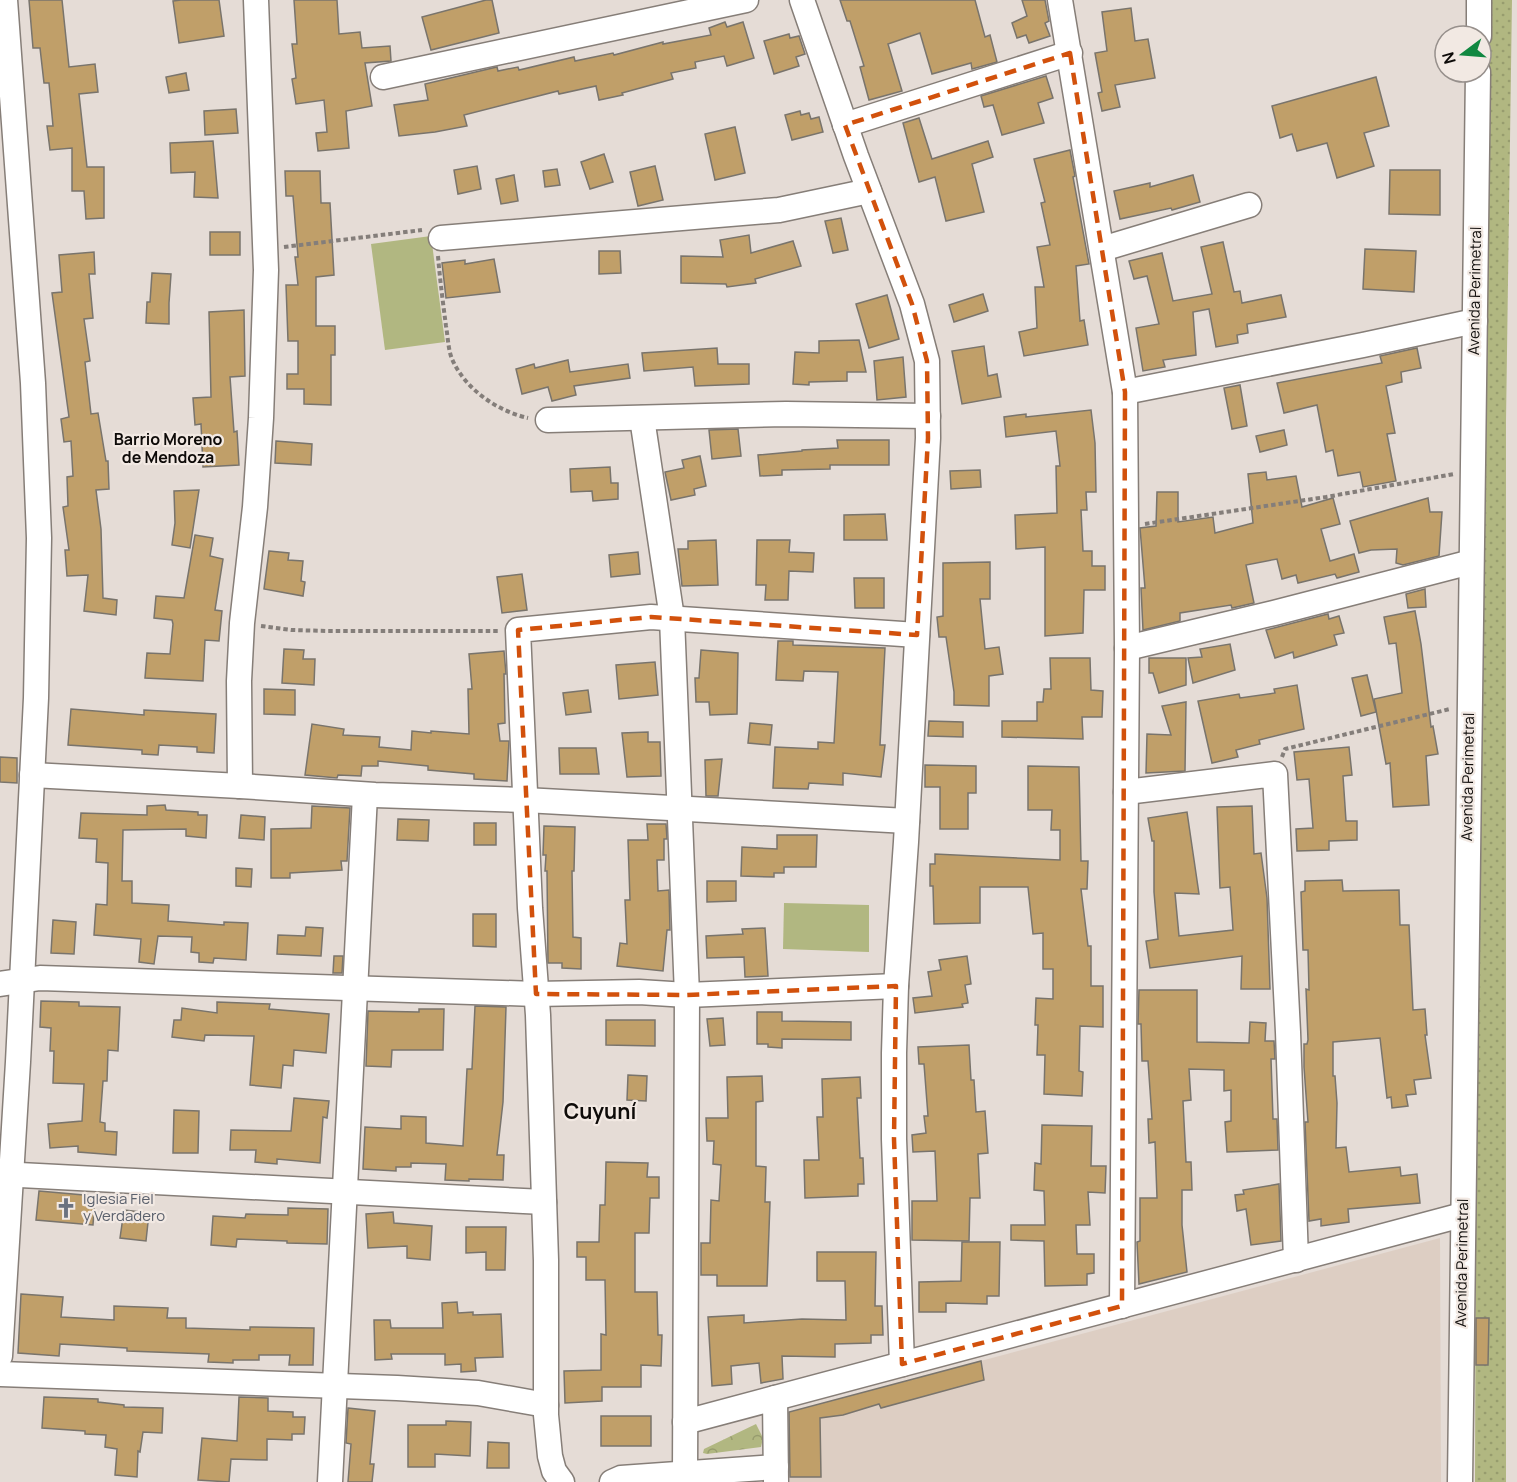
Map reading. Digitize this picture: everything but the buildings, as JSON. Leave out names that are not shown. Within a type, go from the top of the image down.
[{"type":"street","points":[[0,1356],[11,982],[32,776],[39,538],[33,371],[5,0]]},
{"type":"street","points":[[240,786],[238,717],[242,623],[255,507],[261,418],[265,249],[256,0]]},
{"type":"street","points":[[383,77],[746,0]]},
{"type":"street","points":[[802,0],[845,125],[912,304],[927,361],[928,416],[896,986],[894,1139],[902,1364]]},
{"type":"street","points":[[1060,0],[1125,392],[1127,648],[1122,1306]]},
{"type":"street","points":[[1479,0],[1479,24]]},
{"type":"street","points":[[845,125],[1070,53]]},
{"type":"street","name":"Avenida Perimetral","points":[[1460,1482],[1478,84]]},
{"type":"street","points":[[441,238],[779,210],[869,191]]},
{"type":"street","points":[[1102,249],[1249,205]]},
{"type":"street","points":[[1125,392],[1475,321]]},
{"type":"street","points":[[549,420],[786,414],[928,416]]},
{"type":"street","points":[[642,418],[672,618],[680,809],[687,995],[685,1474]]},
{"type":"street","points":[[1127,648],[1471,562]]},
{"type":"street","points":[[562,1482],[554,1471],[550,1456],[546,1405],[544,1202],[518,630],[651,617],[917,635]]},
{"type":"street","points":[[1126,792],[1275,774],[1288,1032],[1296,1260]]},
{"type":"street","points":[[32,776],[240,786],[365,795],[525,800],[907,821]]},
{"type":"street","points":[[330,1482],[365,795]]},
{"type":"street","points":[[11,982],[40,978],[536,994],[639,992],[687,995],[896,986]]},
{"type":"street","points":[[6,1175],[544,1202]]},
{"type":"street","points":[[685,1422],[1462,1215]]},
{"type":"street","points":[[0,1374],[335,1385],[478,1394],[546,1405]]},
{"type":"street","points":[[612,1482],[621,1478],[685,1474],[776,1475],[775,1398]]},
{"type":"path","points":[[265,249],[423,230],[433,231],[441,238],[438,252],[440,285],[449,347],[456,366],[478,393],[491,403],[519,416],[549,420]]},
{"type":"path","points":[[1126,527],[1326,497],[1473,471]]},
{"type":"path","points":[[242,623],[291,630],[328,631],[518,630]]},
{"type":"path","points":[[1275,774],[1285,749],[1469,704]]},
{"type":"highlighted area","points":[[1070,53],[1125,392],[1122,1306],[902,1364],[894,1139],[896,986],[687,995],[536,994],[518,630],[651,617],[917,635],[928,438],[927,361],[912,304],[845,125]]},
{"type":"shaded area","points":[[1440,1238],[1441,1482],[790,1482],[790,1412]]},
{"type":"green space","points":[[1489,0],[1512,0],[1506,422],[1506,1482],[1475,1482],[1478,499],[1486,84],[1493,84],[1493,24],[1487,24]]},
{"type":"green space","points":[[431,236],[445,342],[385,350],[371,244]]},
{"type":"green space","points":[[784,903],[869,905],[869,952],[783,949]]},
{"type":"green space","points":[[756,1424],[763,1438],[761,1447],[703,1453],[704,1449]]},
{"type":"place","name":"Iglesia Fiel y Verdadero","points":[[66,1208]]},
{"type":"district","name":"Barrio Moreno de Mendoza","points":[[168,448]]},
{"type":"district","name":"Cuyuní","points":[[600,1112]]}]
